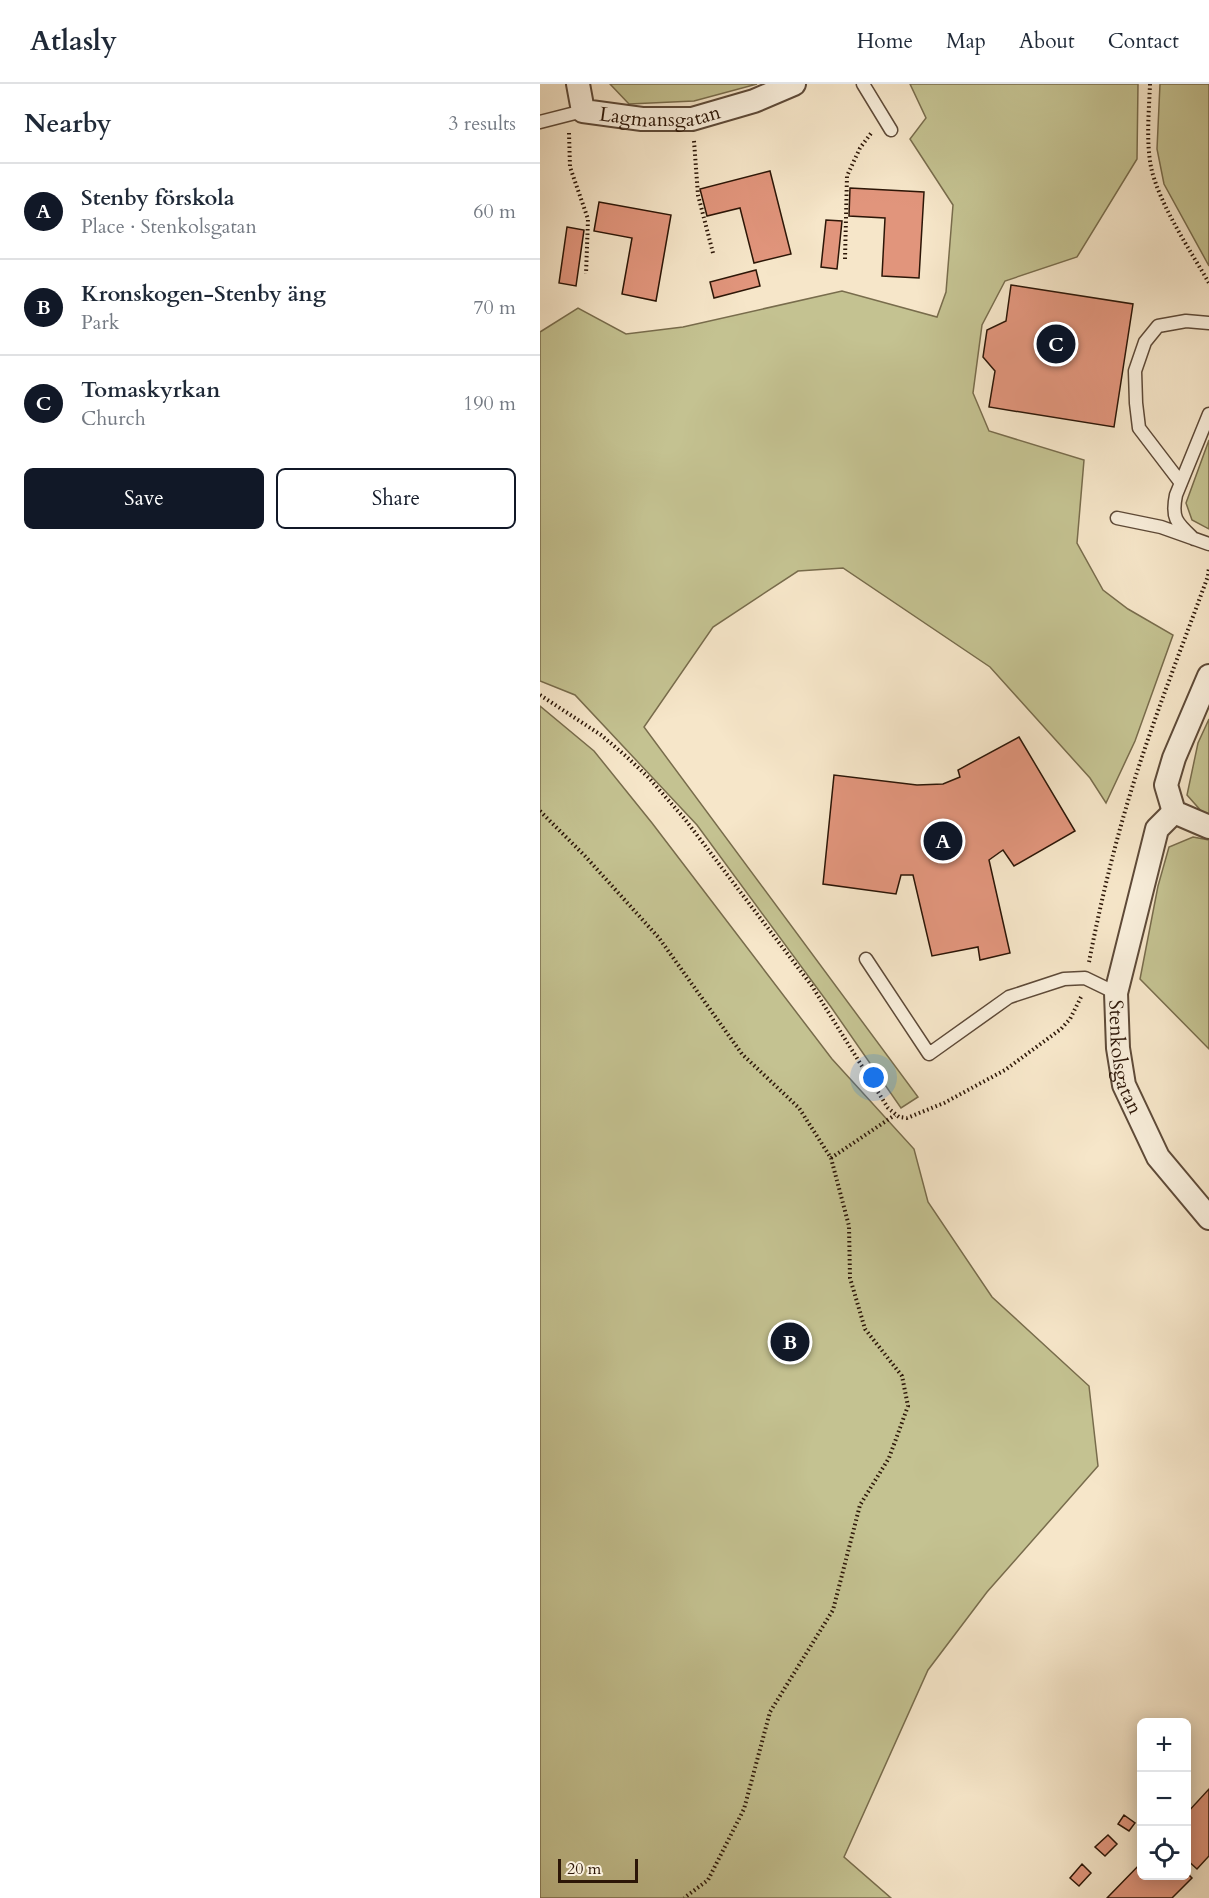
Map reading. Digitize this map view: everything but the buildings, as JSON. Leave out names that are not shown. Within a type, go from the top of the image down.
[{"type":"street","name":"Lagmansgatan","points":[[578,84],[575,113],[642,119],[692,120],[794,84]]},
{"type":"street","points":[[1209,676],[1174,758],[1166,785],[1174,812],[1209,827]]},
{"type":"street","name":"Stenkolsgatan","points":[[1174,812],[1157,829],[1116,993],[1118,1048],[1124,1085],[1158,1157],[1209,1218]]},
{"type":"lane","points":[[863,84],[891,130]]},
{"type":"lane","points":[[540,122],[575,113]]},
{"type":"lane","points":[[1181,483],[1139,428],[1135,371],[1145,342],[1158,326],[1186,321],[1209,323]]},
{"type":"lane","points":[[1194,539],[1178,524],[1174,514],[1175,502],[1209,414]]},
{"type":"lane","points":[[1117,518],[1161,526],[1209,544]]},
{"type":"lane","points":[[866,959],[929,1054],[1009,997],[1064,979],[1085,978],[1116,993]]},
{"type":"path","points":[[1150,84],[1149,146],[1156,186],[1209,283]]},
{"type":"path","points":[[575,113],[570,168],[588,219],[586,274]]},
{"type":"path","points":[[844,259],[847,176],[860,148],[884,117]]},
{"type":"path","points":[[692,120],[698,195],[713,253]]},
{"type":"path","points":[[540,695],[582,722],[627,757],[684,818],[812,986],[888,1108],[896,1115],[907,1118],[944,1103],[1005,1070],[1061,1029],[1070,1019],[1082,995],[1109,869],[1126,806],[1139,764],[1208,576],[1209,567]]},
{"type":"path","points":[[540,811],[585,856],[659,938],[742,1054],[799,1108],[831,1158],[849,1226],[850,1278],[865,1329],[902,1376],[908,1406],[889,1458],[860,1505],[832,1610],[770,1712],[744,1809],[708,1880],[684,1898]]},
{"type":"path","points":[[831,1158],[896,1115]]},
{"type":"shaded area","points":[[610,84],[757,84],[694,101],[629,104]]},
{"type":"shaded area","points":[[910,84],[1138,84],[1137,159],[1077,257],[1005,281],[982,325],[973,393],[989,431],[1084,460],[1077,543],[1103,590],[1128,609],[1173,635],[1135,741],[1106,803],[1090,778],[990,667],[843,568],[798,571],[713,627],[644,727],[918,1097],[901,1108],[831,1007],[697,825],[575,695],[540,681],[540,332],[578,308],[626,334],[683,327],[842,291],[937,317],[946,292],[953,205],[910,139],[926,118]]},
{"type":"shaded area","points":[[1160,84],[1209,84],[1209,266],[1164,184],[1157,149]]},
{"type":"shaded area","points":[[1209,440],[1209,529],[1192,520],[1186,503]]},
{"type":"shaded area","points":[[540,706],[594,751],[652,823],[832,1059],[914,1149],[928,1202],[992,1297],[1089,1386],[1098,1466],[987,1592],[928,1670],[844,1857],[891,1898],[540,1898]]},
{"type":"shaded area","points":[[1209,719],[1209,815],[1203,813],[1187,795],[1198,743]]},
{"type":"shaded area","points":[[1193,837],[1209,840],[1209,1049],[1140,979],[1158,886],[1169,847]]},
{"type":"place","name":"Tomaskyrkan","points":[[1056,344]]},
{"type":"place","name":"Stenby förskola","points":[[943,841]]},
{"type":"place","name":"Kronskogen-Stenby äng","points":[[790,1342]]}]
